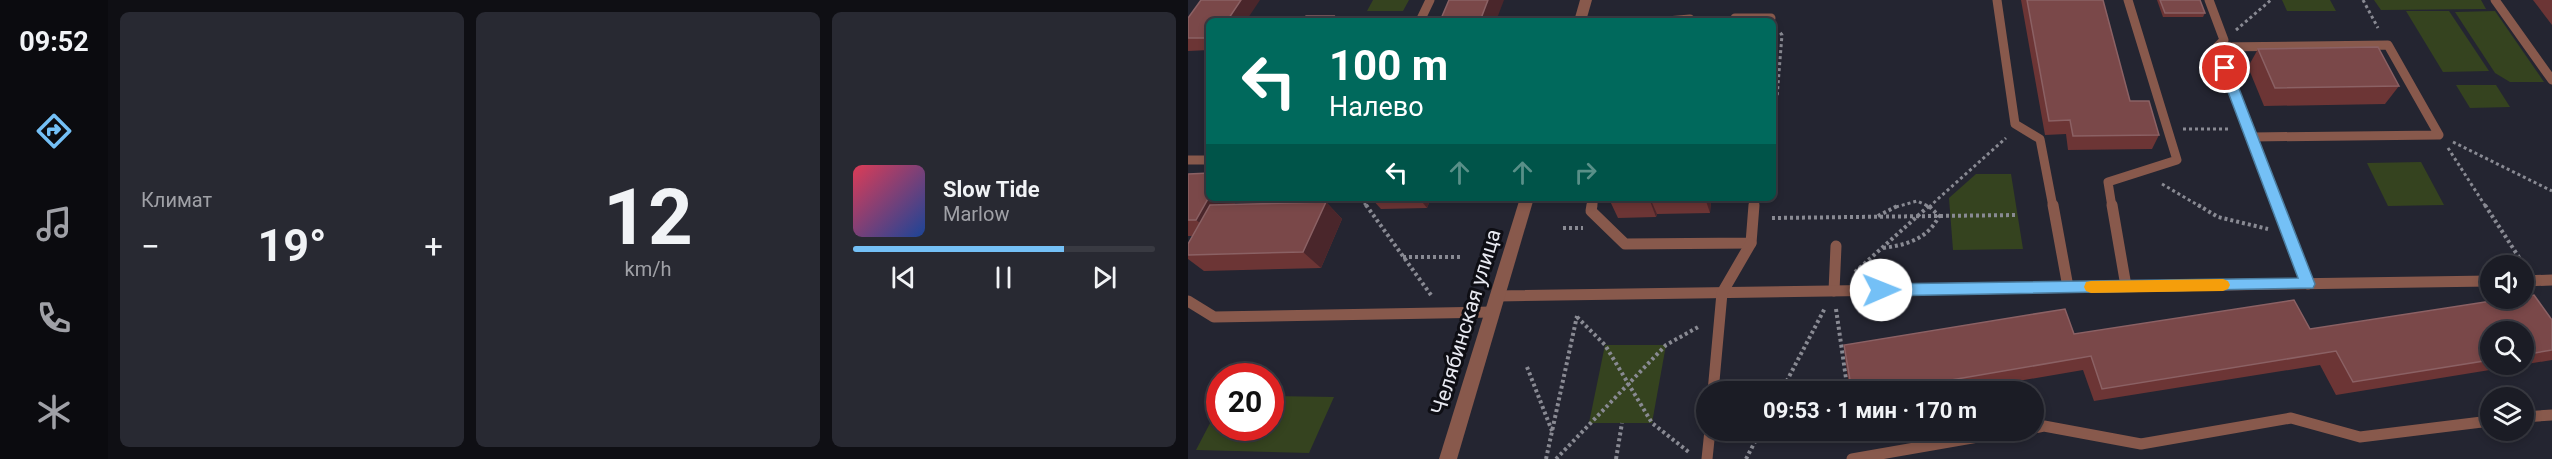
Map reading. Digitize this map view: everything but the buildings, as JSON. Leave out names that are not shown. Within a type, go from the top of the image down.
[{"type":"street","points":[[1581,18],[1586,0]]},
{"type":"street","name":"Челябинская улица","points":[[1448,459],[1526,201]]},
{"type":"lane","points":[[1421,18],[1430,0]]},
{"type":"lane","points":[[1997,0],[2015,124],[2040,139],[2068,287]]},
{"type":"lane","points":[[2126,286],[2108,182],[2177,160],[2128,0]]},
{"type":"lane","points":[[2209,0],[2250,133],[2308,284]]},
{"type":"lane","points":[[2494,0],[2552,80]]},
{"type":"lane","points":[[1726,18],[1771,18]]},
{"type":"lane","points":[[2221,44],[2388,45],[2439,135]]},
{"type":"lane","points":[[2250,133],[2439,135]]},
{"type":"lane","points":[[1188,160],[1206,157]]},
{"type":"lane","points":[[1593,201],[1591,211],[1625,244],[1751,243]]},
{"type":"lane","points":[[1714,381],[1722,293],[1751,243],[1755,201]]},
{"type":"lane","points":[[1834,291],[1836,246]]},
{"type":"lane","points":[[2534,280],[2552,280]]},
{"type":"lane","points":[[1497,296],[2480,281]]},
{"type":"lane","points":[[1188,301],[1214,316],[1493,312]]},
{"type":"lane","points":[[2534,417],[2552,416]]},
{"type":"lane","points":[[2044,426],[2141,444],[2291,418],[2360,437],[2480,422]]},
{"type":"lane","points":[[1707,459],[1709,441]]},
{"type":"lane","points":[[1852,459],[1955,441]]},
{"type":"path","points":[[2221,44],[2271,0]]},
{"type":"path","points":[[2363,0],[2388,45]]},
{"type":"path","points":[[1776,97],[1782,35],[1777,28]]},
{"type":"path","points":[[1787,381],[1834,291],[2019,126]]},
{"type":"path","points":[[2167,129],[2250,133]]},
{"type":"path","points":[[2439,135],[2552,191]]},
{"type":"path","points":[[2439,135],[2513,255]]},
{"type":"path","points":[[2141,171],[2218,217],[2289,234]]},
{"type":"path","points":[[1363,201],[1443,313]]},
{"type":"path","points":[[1876,217],[1910,202],[1924,201],[1931,205],[1939,216]]},
{"type":"path","points":[[1787,218],[2017,215]]},
{"type":"path","points":[[1882,248],[1896,247],[1926,234],[1936,225],[1939,216]]},
{"type":"path","points":[[1403,257],[1462,257]]},
{"type":"path","points":[[1834,291],[1846,381]]},
{"type":"path","points":[[1546,459],[1582,295]]},
{"type":"path","points":[[1577,316],[1605,345],[1652,423],[1697,459]]},
{"type":"path","points":[[1556,459],[1666,345],[1720,316]]},
{"type":"path","points":[[1527,367],[1552,431]]},
{"type":"path","points":[[1616,459],[1622,423]]},
{"type":"path","points":[[1746,459],[1755,441]]},
{"type":"green space","points":[[1373,0],[1409,0],[1403,11],[1367,11]]},
{"type":"green space","points":[[2282,0],[2330,0],[2336,11],[2287,11]]},
{"type":"green space","points":[[2374,0],[2481,0],[2486,9],[2381,10]]},
{"type":"green space","points":[[2406,11],[2449,11],[2489,71],[2443,72]]},
{"type":"green space","points":[[2495,11],[2544,82],[2510,82],[2495,73],[2455,12]]},
{"type":"green space","points":[[2456,85],[2496,85],[2510,107],[2470,108]]},
{"type":"green space","points":[[2421,162],[2444,205],[2388,206],[2367,163]]},
{"type":"green space","points":[[1976,174],[2011,174],[2023,249],[1953,250],[1949,198]]},
{"type":"green space","points":[[1605,345],[1666,345],[1652,423],[1589,423]]},
{"type":"green space","points":[[1284,396],[1334,397],[1309,453],[1196,450],[1206,431],[1206,441],[1284,441]]},
{"type":"slow traffic","points":[[2091,287],[2223,285]]},
{"type":"route","points":[[1881,290],[2308,284],[2225,68]]}]
